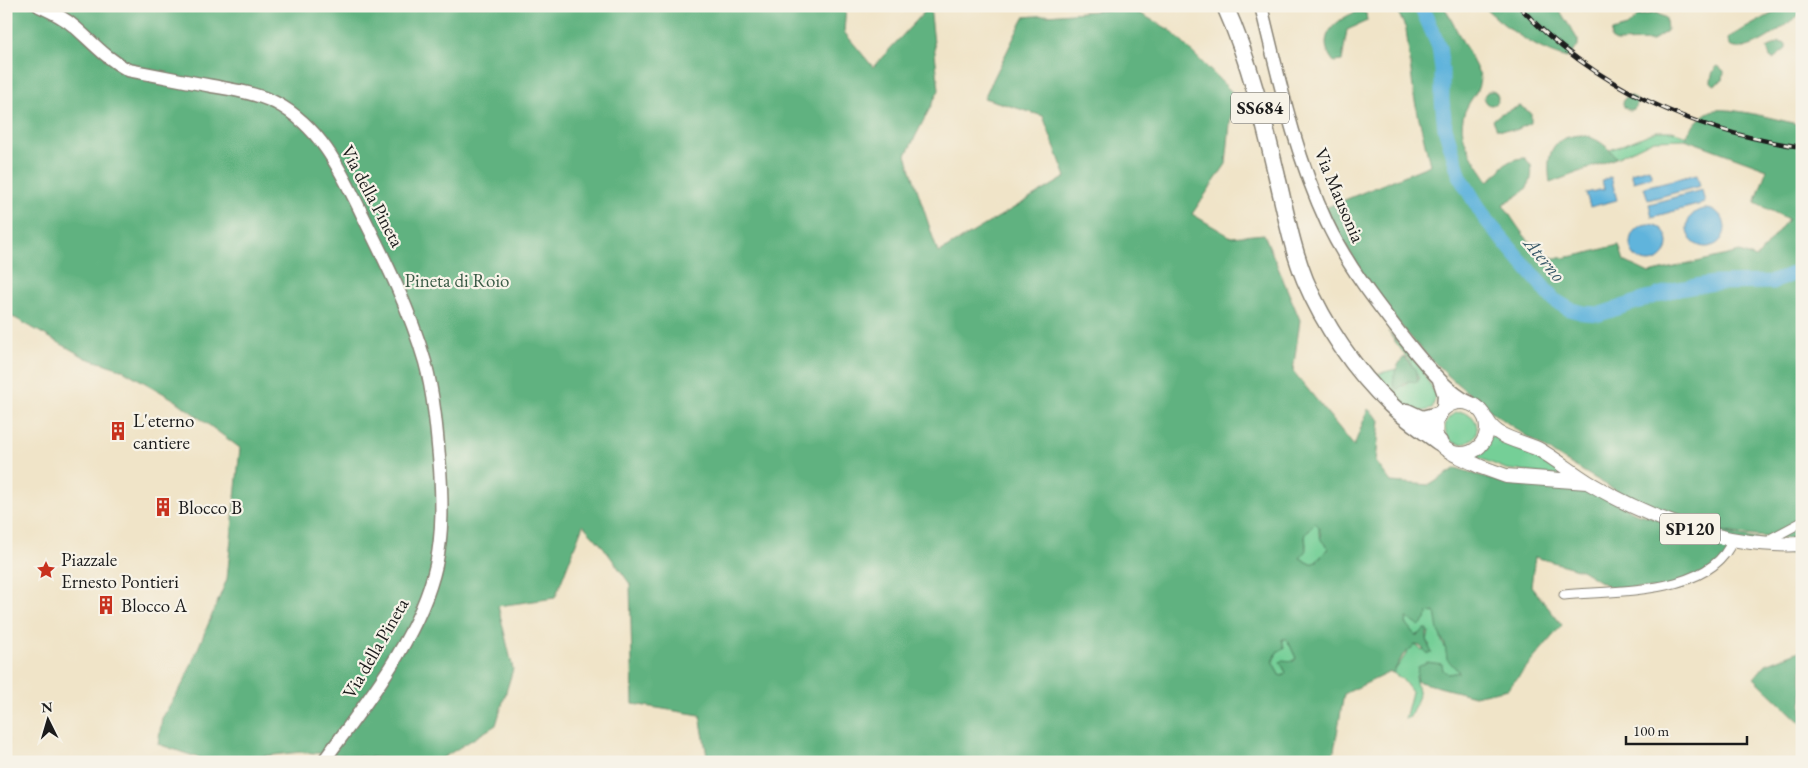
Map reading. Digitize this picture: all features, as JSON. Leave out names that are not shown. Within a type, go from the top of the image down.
[{"type":"highway","name":"SS684","points":[[1225,6],[1239,40],[1258,97],[1303,274],[1329,325],[1365,376],[1391,405],[1443,446]]},
{"type":"highway","name":"SS684","points":[[1365,376],[1384,394],[1412,415],[1422,419],[1441,412]]},
{"type":"main road","name":"Via della Pineta","points":[[39,6],[58,14],[76,27],[110,60],[128,70],[256,94],[278,104],[303,123],[334,158],[393,275],[410,319],[429,378],[438,442],[442,499],[436,565],[426,597],[410,632],[367,701],[323,762]]},
{"type":"main road","name":"Via Mausonia","points":[[1261,6],[1299,149],[1327,222],[1347,259],[1384,314],[1434,374],[1455,394],[1469,402]]},
{"type":"main road","name":"Via Mausonia","points":[[1434,374],[1443,390],[1441,412]]},
{"type":"main road","points":[[1455,402],[1469,402],[1480,409],[1486,420],[1487,436],[1478,448],[1463,454],[1443,446],[1434,429],[1441,412],[1455,402]]},
{"type":"main road","name":"SP120","points":[[1486,420],[1499,434],[1538,450],[1588,482],[1667,520],[1705,533],[1733,539],[1769,544],[1802,544]]},
{"type":"main road","name":"SP120","points":[[1443,446],[1473,464],[1506,476],[1588,482]]},
{"type":"street","points":[[1769,544],[1772,538],[1802,522]]},
{"type":"street","points":[[1564,595],[1654,587],[1688,579],[1716,564],[1728,550],[1733,539]]},
{"type":"green space","name":"Pineta di Roio","points":[[6,6],[846,6],[844,32],[873,67],[930,6],[939,90],[906,155],[938,253],[1066,177],[1043,116],[984,98],[1024,17],[1130,8],[1170,30],[1233,93],[1226,164],[1192,214],[1231,237],[1264,234],[1300,320],[1293,371],[1354,446],[1368,409],[1380,420],[1376,462],[1391,482],[1430,485],[1456,468],[1507,484],[1586,488],[1638,514],[1802,549],[1802,567],[1790,553],[1738,549],[1714,571],[1673,589],[1609,587],[1581,570],[1535,557],[1531,586],[1562,625],[1508,689],[1474,696],[1416,681],[1418,667],[1427,662],[1442,664],[1443,670],[1448,674],[1459,672],[1447,659],[1445,645],[1438,631],[1435,612],[1427,614],[1426,620],[1419,626],[1407,618],[1406,624],[1415,635],[1419,635],[1424,629],[1427,629],[1427,642],[1432,653],[1428,654],[1420,646],[1415,645],[1403,655],[1393,673],[1390,672],[1344,694],[1332,762],[1199,762],[1197,758],[1192,762],[708,762],[700,715],[633,704],[630,584],[604,548],[583,525],[555,598],[498,606],[513,669],[496,725],[436,762],[301,752],[211,762],[158,744],[162,718],[184,682],[227,579],[240,448],[175,400],[121,369],[86,358],[15,318],[6,316]],"holes":[[[1315,523],[1319,527],[1321,540],[1329,549],[1311,564],[1300,558],[1306,550],[1305,534]],[[1282,639],[1287,639],[1296,658],[1294,661],[1282,660],[1280,662],[1286,672],[1283,676],[1279,675],[1273,662],[1277,652],[1284,648]]]},
{"type":"green space","points":[[1395,6],[1444,6],[1480,75],[1478,89],[1463,117],[1462,126],[1467,145],[1488,181],[1511,161],[1525,158],[1531,165],[1531,180],[1525,190],[1503,204],[1526,238],[1542,253],[1550,257],[1574,256],[1619,245],[1624,261],[1649,273],[1740,252],[1756,258],[1788,219],[1755,203],[1767,169],[1685,139],[1699,119],[1711,111],[1719,110],[1742,112],[1802,125],[1802,538],[1756,536],[1711,529],[1682,521],[1630,498],[1533,440],[1487,408],[1444,372],[1394,318],[1362,272],[1325,208],[1430,165],[1414,97],[1406,29]]},
{"type":"green space","points":[[1483,6],[1557,6],[1578,40],[1578,47],[1567,58],[1555,54],[1522,37]]},
{"type":"green space","points":[[1786,6],[1802,6],[1802,13],[1757,43],[1747,47],[1737,48],[1729,46],[1728,39],[1731,36]]},
{"type":"green space","points":[[1359,11],[1366,13],[1367,21],[1347,30],[1342,61],[1334,62],[1328,53],[1326,45],[1330,30],[1342,19]]},
{"type":"green space","points":[[1656,13],[1666,18],[1667,31],[1652,41],[1616,42],[1611,39],[1612,31],[1627,27],[1638,16]]},
{"type":"green space","points":[[1779,42],[1786,44],[1786,49],[1773,59],[1770,57],[1767,48]]},
{"type":"green space","points":[[1718,66],[1724,71],[1723,80],[1714,85],[1711,82],[1711,77]]},
{"type":"green space","points":[[1491,91],[1496,93],[1498,98],[1496,103],[1491,105],[1486,103],[1484,98],[1486,93]]},
{"type":"green space","points":[[1627,96],[1633,96],[1637,103],[1633,110],[1627,110],[1623,106],[1623,100]]},
{"type":"green space","points":[[1520,106],[1531,113],[1531,123],[1516,130],[1497,129],[1493,120],[1500,114]]},
{"type":"green space","points":[[1657,131],[1672,131],[1687,136],[1685,139],[1654,140],[1616,158],[1610,150]]},
{"type":"green space","points":[[1583,135],[1602,143],[1616,158],[1550,183],[1549,163],[1553,148],[1564,139]]},
{"type":"green space","points":[[1388,331],[1420,367],[1436,395],[1432,409],[1415,413],[1397,401],[1361,363],[1360,356],[1377,374],[1396,369],[1393,385],[1405,386],[1408,381],[1419,379],[1409,360]]},
{"type":"green space","points":[[1404,357],[1415,369],[1418,382],[1408,381],[1397,390],[1393,385],[1394,377],[1397,367]]},
{"type":"green space","points":[[1461,412],[1473,416],[1477,428],[1473,440],[1461,444],[1449,440],[1445,428],[1449,416]]},
{"type":"green space","points":[[1490,435],[1516,445],[1581,479],[1506,469],[1472,455],[1482,449]]},
{"type":"green space","points":[[1315,523],[1319,527],[1319,535],[1329,549],[1311,564],[1300,558],[1306,546],[1305,534]]},
{"type":"green space","points":[[1431,611],[1435,612],[1442,642],[1459,673],[1448,674],[1443,671],[1415,676],[1419,696],[1410,717],[1405,719],[1412,692],[1402,679],[1393,673],[1411,647],[1415,645],[1422,650],[1430,645],[1427,642],[1429,632],[1415,635],[1410,631],[1405,621],[1407,617],[1414,623]]},
{"type":"green space","points":[[1282,638],[1287,639],[1296,658],[1283,668],[1286,672],[1283,676],[1279,675],[1273,662],[1277,652],[1284,648]]},
{"type":"green space","points":[[1802,650],[1802,724],[1754,678],[1766,664]]},
{"type":"water","points":[[1649,168],[1652,177],[1634,182],[1631,173]]},
{"type":"water","points":[[1697,174],[1700,186],[1648,200],[1644,187]]},
{"type":"water","points":[[1611,177],[1617,200],[1590,207],[1586,193],[1604,189],[1602,180]]},
{"type":"water","points":[[1702,190],[1705,203],[1652,217],[1649,204]]},
{"type":"water","points":[[1706,209],[1720,214],[1725,228],[1720,242],[1706,247],[1692,242],[1687,228],[1692,214]]},
{"type":"water","points":[[1649,224],[1662,230],[1668,243],[1662,256],[1649,262],[1636,256],[1630,243],[1636,230]]},
{"type":"waterway","name":"Aterno","points":[[1421,6],[1439,47],[1445,128],[1460,177],[1486,220],[1554,300],[1569,309],[1584,313],[1600,314],[1673,290],[1714,283],[1773,282],[1802,270]]},
{"type":"railway","points":[[1519,6],[1579,60],[1613,82],[1648,101],[1724,130],[1802,147]]},
{"type":"place","name":"L'eterno cantiere","points":[[118,431]]},
{"type":"place","name":"Blocco B","points":[[163,507]]},
{"type":"place","name":"Piazzale Ernesto Pontieri","points":[[46,570]]},
{"type":"place","name":"Blocco A","points":[[106,605]]}]
